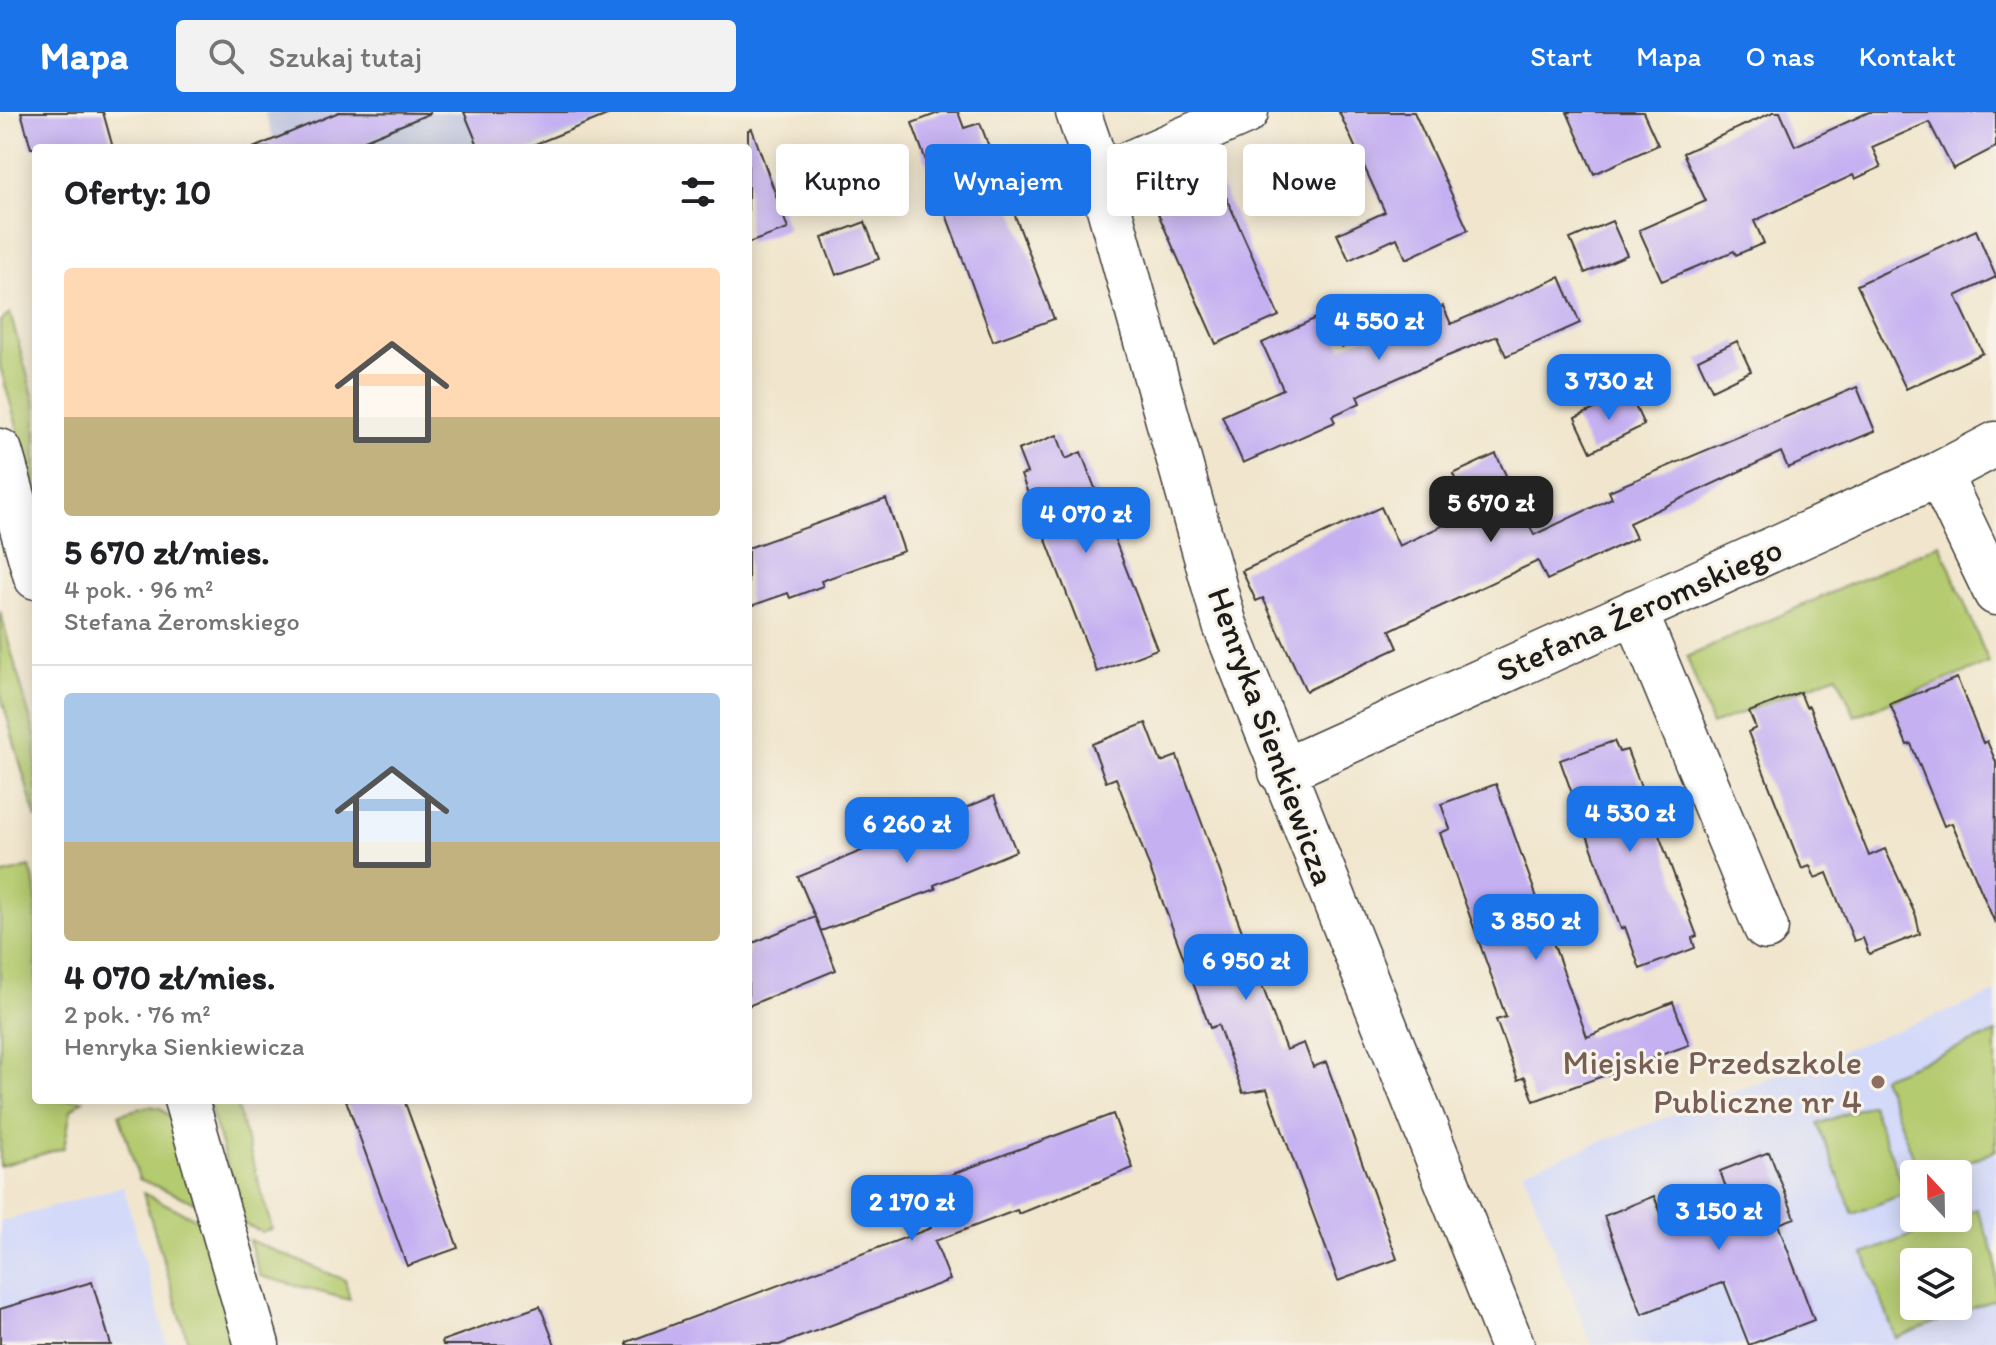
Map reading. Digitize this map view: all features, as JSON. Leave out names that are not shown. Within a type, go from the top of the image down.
[{"type":"street","name":"Henryka Sienkiewicza","points":[[1078,112],[1100,176],[1225,625],[1281,772],[1512,1345]]},
{"type":"street","points":[[1100,176],[1246,112]]},
{"type":"street","name":"Stefana Żeromskiego","points":[[1281,772],[1939,474],[1996,444]]},
{"type":"street","points":[[0,451],[32,563]]},
{"type":"street","points":[[1939,474],[1996,593]]},
{"type":"street","points":[[1635,611],[1766,928]]},
{"type":"street","points":[[187,1104],[257,1345]]},
{"type":"shaded area","points":[[264,112],[620,112],[544,144],[276,144]]},
{"type":"shaded area","name":"Miejskie Przedszkole Publiczne nr 4","points":[[1996,993],[1996,1345],[1592,1345],[1523,1171]]},
{"type":"shaded area","points":[[123,1186],[168,1345],[0,1345],[0,1222]]},
{"type":"green space","points":[[10,313],[32,392],[32,480],[0,366],[0,321]]},
{"type":"green space","points":[[1940,544],[1989,663],[1855,716],[1837,675],[1712,725],[1687,657]]},
{"type":"green space","points":[[0,611],[32,725],[32,805],[0,692]]},
{"type":"green space","points":[[30,867],[32,874],[32,1104],[78,1104],[71,1110],[64,1148],[0,1166],[0,875]]},
{"type":"green space","points":[[1996,1033],[1996,1150],[1971,1160],[1915,1160],[1882,1077]]},
{"type":"green space","points":[[209,1104],[236,1104],[272,1229],[262,1232],[244,1224]]},
{"type":"green space","points":[[1871,1104],[1900,1178],[1900,1195],[1853,1214],[1818,1124]]},
{"type":"green space","points":[[149,1106],[160,1108],[171,1118],[196,1203],[139,1179],[119,1114]]},
{"type":"green space","points":[[143,1193],[201,1221],[237,1345],[189,1345]]},
{"type":"green space","points":[[1977,1209],[1996,1259],[1996,1299],[1972,1308],[1972,1248],[1900,1248],[1900,1320],[1942,1320],[1896,1338],[1864,1254],[1919,1232],[1972,1232],[1972,1211]]},
{"type":"green space","points":[[249,1240],[345,1280],[350,1300],[260,1276]]},
{"type":"building","points":[[21,112],[103,112],[112,144],[32,144],[31,148]]},
{"type":"building","points":[[339,112],[431,113],[365,140],[368,144],[263,144]]},
{"type":"building","points":[[464,112],[612,112],[536,144],[477,144]]},
{"type":"building","points":[[941,112],[958,112],[964,128],[980,123],[988,144],[925,144],[925,158],[912,123]]},
{"type":"building","points":[[1339,112],[1414,112],[1468,230],[1406,259],[1397,238],[1349,260],[1337,234],[1385,212],[1365,169],[1365,144],[1354,144]]},
{"type":"building","points":[[1567,112],[1643,112],[1658,145],[1594,174]]},
{"type":"building","points":[[1773,112],[1780,112],[1795,146],[1869,112],[1996,112],[1996,147],[1953,169],[1929,122],[1872,147],[1881,167],[1855,179],[1853,175],[1754,221],[1764,243],[1736,255],[1734,251],[1662,281],[1639,230],[1706,201],[1683,153]]},
{"type":"building","points":[[752,129],[776,196],[776,216],[783,216],[788,229],[752,242],[752,144],[748,144],[748,130]]},
{"type":"building","points":[[1227,199],[1279,316],[1216,344],[1159,216],[1227,216]]},
{"type":"building","points":[[947,216],[1015,216],[1054,319],[993,341]]},
{"type":"building","points":[[1612,221],[1627,255],[1585,273],[1570,239]]},
{"type":"building","points":[[865,222],[879,259],[836,275],[822,238]]},
{"type":"building","points":[[1976,230],[1996,277],[1956,296],[1983,353],[1906,389],[1857,285]]},
{"type":"building","points":[[1560,277],[1580,323],[1506,356],[1497,336],[1443,358],[1357,396],[1360,403],[1332,416],[1335,422],[1243,463],[1222,416],[1283,389],[1262,343],[1327,313],[1342,347],[1443,306],[1451,324]]},
{"type":"building","points":[[1737,341],[1751,371],[1712,390],[1698,360]]},
{"type":"building","points":[[1857,387],[1875,431],[1788,468],[1781,452],[1629,523],[1636,538],[1547,580],[1538,561],[1390,630],[1398,648],[1306,691],[1263,598],[1256,601],[1242,571],[1381,507],[1399,546],[1470,513],[1453,474],[1496,454],[1534,535],[1612,498],[1609,491]]},
{"type":"building","points":[[1629,393],[1644,425],[1591,452],[1575,418]]},
{"type":"building","points":[[1057,435],[1066,459],[1081,452],[1157,649],[1097,672],[1021,475],[1027,473],[1018,450]]},
{"type":"building","points":[[886,499],[904,551],[821,581],[823,586],[790,598],[788,593],[752,606],[752,547]]},
{"type":"building","points":[[1957,678],[1983,743],[1987,741],[1996,762],[1995,923],[1952,823],[1944,826],[1911,744],[1907,745],[1890,704]]},
{"type":"building","points":[[1800,692],[1806,707],[1809,706],[1869,856],[1885,849],[1916,916],[1920,934],[1869,954],[1863,938],[1854,941],[1827,873],[1815,878],[1810,866],[1802,869],[1748,732],[1756,728],[1749,712]]},
{"type":"building","points":[[1146,723],[1161,762],[1177,756],[1286,1050],[1304,1043],[1313,1067],[1326,1062],[1397,1259],[1338,1281],[1267,1089],[1243,1093],[1218,1025],[1210,1028],[1116,778],[1106,782],[1092,744]]},
{"type":"building","points":[[1614,741],[1619,752],[1627,750],[1697,936],[1692,938],[1695,948],[1640,969],[1625,927],[1621,929],[1560,760]]},
{"type":"building","points":[[1496,784],[1587,1037],[1673,1002],[1689,1045],[1534,1101],[1525,1077],[1518,1080],[1496,1020],[1506,1017],[1440,833],[1450,829],[1441,804]]},
{"type":"building","points":[[994,796],[1016,851],[934,885],[936,889],[821,931],[798,877]]},
{"type":"building","points":[[815,917],[836,970],[752,1004],[752,943]]},
{"type":"building","points":[[347,1104],[405,1104],[458,1248],[407,1266]]},
{"type":"building","points":[[1113,1114],[1133,1168],[1019,1214],[1017,1210],[935,1241],[950,1280],[779,1345],[627,1345],[627,1342],[931,1228],[915,1188]]},
{"type":"building","points":[[1769,1152],[1795,1218],[1778,1224],[1814,1320],[1749,1345],[1724,1282],[1642,1314],[1604,1216],[1654,1196],[1667,1228],[1731,1202],[1720,1171]]},
{"type":"building","points":[[92,1282],[111,1345],[0,1345],[0,1309]]},
{"type":"building","points":[[540,1306],[555,1345],[443,1345],[442,1341]]},
{"type":"place","name":"Miejskie Przedszkole Publiczne nr 4","points":[[1878,1082]]}]
